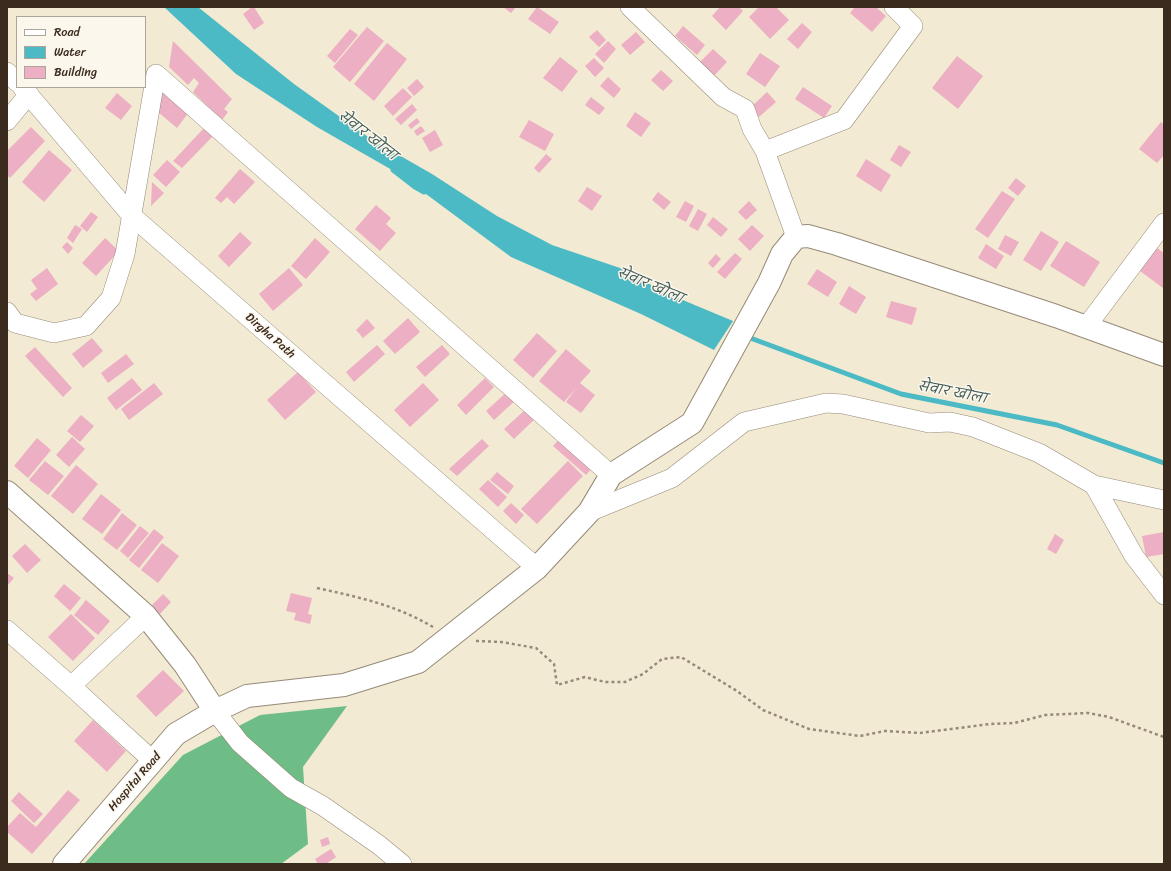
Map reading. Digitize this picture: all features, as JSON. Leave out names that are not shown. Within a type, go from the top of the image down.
[{"type":"street","points":[[630,7],[723,97],[745,109],[752,128],[765,151],[796,237]]},
{"type":"street","points":[[765,151],[844,120],[913,26],[894,7]]},
{"type":"street","name":"Dirgha Path","points":[[7,72],[16,81]]},
{"type":"street","points":[[7,312],[15,323],[54,333],[86,326],[110,298],[125,254],[156,74],[611,475],[692,423],[769,283],[782,254],[796,237],[808,236],[837,244],[1086,327],[1164,355]]},
{"type":"street","points":[[7,121],[23,88]]},
{"type":"street","name":"Dirgha Path","points":[[23,88],[132,216],[537,568]]},
{"type":"street","points":[[1086,327],[1164,223]]},
{"type":"street","points":[[589,512],[672,478],[744,422],[826,403],[843,404],[929,423],[950,422],[973,427],[1039,453],[1094,485],[1164,500]]},
{"type":"street","name":"Hospital Road","points":[[64,864],[176,734],[215,711],[247,696],[344,685],[418,662],[537,568],[589,512],[611,475]]},
{"type":"street","points":[[1094,485],[1134,556],[1164,595]]},
{"type":"street","points":[[7,492],[146,616],[185,665],[215,711],[240,743],[291,788],[323,806],[379,845],[402,864]]},
{"type":"street","points":[[71,686],[146,616]]},
{"type":"street","points":[[7,630],[153,761]]},
{"type":"path","points":[[317,588],[363,598],[401,610],[420,619],[440,631],[451,640],[501,642],[536,648],[554,664],[557,685],[585,677],[605,682],[625,682],[643,674],[662,659],[681,657],[737,691],[763,710],[809,729],[860,736],[885,731],[920,733],[990,724],[1014,723],[1045,715],[1088,713],[1109,717],[1164,737]]},
{"type":"green space","points":[[347,706],[303,767],[308,844],[281,864],[84,864],[183,755],[260,715]]},
{"type":"water","points":[[164,7],[198,7],[294,84],[371,139],[432,174],[497,216],[552,245],[620,268],[666,293],[733,321],[714,350],[641,314],[511,257],[399,174],[317,127],[236,74]]},
{"type":"building","points":[[254,7],[264,23],[254,30],[243,14]]},
{"type":"building","points":[[503,7],[516,7],[511,13]]},
{"type":"building","points":[[537,7],[559,22],[550,34],[528,19]]},
{"type":"building","points":[[720,7],[739,7],[743,11],[726,30],[712,16]]},
{"type":"building","points":[[759,7],[776,7],[789,20],[770,39],[749,17]]},
{"type":"building","points":[[855,7],[876,7],[886,16],[872,32],[850,13]]},
{"type":"building","points":[[802,23],[812,32],[798,49],[787,39]]},
{"type":"building","points":[[683,26],[705,45],[697,55],[675,36]]},
{"type":"building","points":[[367,27],[384,41],[350,82],[333,67]]},
{"type":"building","points":[[350,29],[358,35],[335,63],[327,56]]},
{"type":"building","points":[[597,30],[606,40],[599,47],[589,37]]},
{"type":"building","points":[[636,32],[645,42],[630,55],[621,45]]},
{"type":"building","points":[[173,41],[232,99],[224,109],[228,112],[222,120],[193,92],[199,83],[194,78],[188,85],[169,67]]},
{"type":"building","points":[[608,41],[616,49],[604,63],[595,54]]},
{"type":"building","points":[[387,43],[407,59],[374,101],[354,84]]},
{"type":"building","points":[[713,49],[727,62],[711,79],[697,65]]},
{"type":"building","points":[[760,53],[780,66],[765,87],[746,74]]},
{"type":"building","points":[[957,56],[983,76],[958,109],[932,88]]},
{"type":"building","points":[[560,57],[578,71],[562,92],[543,78]]},
{"type":"building","points":[[594,58],[604,68],[595,77],[585,66]]},
{"type":"building","points":[[661,70],[673,81],[663,91],[651,80]]},
{"type":"building","points":[[608,77],[621,89],[614,98],[600,86]]},
{"type":"building","points":[[417,79],[424,87],[414,96],[407,88]]},
{"type":"building","points":[[803,87],[832,106],[824,118],[795,99]]},
{"type":"building","points":[[403,88],[412,97],[393,116],[384,106]]},
{"type":"building","points":[[164,92],[189,112],[177,128],[152,107]]},
{"type":"building","points":[[767,92],[776,102],[759,117],[750,108]]},
{"type":"building","points":[[117,93],[132,106],[121,120],[105,108]]},
{"type":"building","points":[[591,97],[605,108],[599,115],[585,105]]},
{"type":"building","points":[[412,104],[417,110],[401,125],[395,119]]},
{"type":"building","points":[[635,112],[651,123],[641,137],[626,126]]},
{"type":"building","points":[[417,118],[420,122],[411,129],[408,125]]},
{"type":"building","points":[[529,120],[554,134],[545,151],[519,137]]},
{"type":"building","points":[[1161,122],[1164,125],[1164,155],[1157,163],[1139,149]]},
{"type":"building","points":[[421,126],[425,131],[417,136],[414,131]]},
{"type":"building","points":[[31,127],[45,141],[10,178],[7,175],[7,151]]},
{"type":"building","points":[[204,128],[213,136],[182,168],[173,161]]},
{"type":"building","points":[[435,130],[443,145],[430,152],[422,138]]},
{"type":"building","points":[[899,145],[911,152],[901,167],[890,160]]},
{"type":"building","points":[[49,150],[72,170],[44,202],[22,182]]},
{"type":"building","points":[[546,154],[552,159],[539,173],[534,168]]},
{"type":"building","points":[[866,159],[891,175],[881,192],[856,176]]},
{"type":"building","points":[[167,160],[180,172],[166,187],[153,175]]},
{"type":"building","points":[[240,169],[255,182],[234,204],[227,197],[221,203],[215,198]]},
{"type":"building","points":[[1016,178],[1026,186],[1018,196],[1008,188]]},
{"type":"building","points":[[152,182],[164,193],[151,206]]},
{"type":"building","points":[[587,187],[602,196],[592,211],[578,201]]},
{"type":"building","points":[[1002,191],[1015,199],[988,238],[975,229]]},
{"type":"building","points":[[658,192],[671,202],[664,210],[652,200]]},
{"type":"building","points":[[685,201],[694,206],[686,222],[676,217]]},
{"type":"building","points":[[749,201],[757,210],[746,220],[738,212]]},
{"type":"building","points":[[376,205],[391,218],[386,224],[396,233],[380,251],[355,229]]},
{"type":"building","points":[[698,209],[707,214],[698,231],[689,226]]},
{"type":"building","points":[[91,212],[98,217],[87,232],[80,226]]},
{"type":"building","points":[[713,217],[728,229],[721,237],[707,225]]},
{"type":"building","points":[[75,225],[82,229],[73,243],[67,238]]},
{"type":"building","points":[[752,225],[764,236],[750,251],[738,239]]},
{"type":"building","points":[[1041,231],[1059,242],[1041,271],[1023,260]]},
{"type":"building","points":[[240,232],[252,243],[229,267],[218,256]]},
{"type":"building","points":[[1005,235],[1019,242],[1011,256],[998,249]]},
{"type":"building","points":[[105,238],[119,251],[96,276],[82,263]]},
{"type":"building","points":[[315,238],[330,252],[306,279],[291,266]]},
{"type":"building","points":[[1066,241],[1100,262],[1084,287],[1050,266]]},
{"type":"building","points":[[67,242],[73,248],[68,254],[62,247]]},
{"type":"building","points":[[986,244],[1004,256],[996,269],[978,258]]},
{"type":"building","points":[[1153,245],[1164,253],[1163,288],[1136,268]]},
{"type":"building","points":[[735,253],[742,259],[725,279],[717,272]]},
{"type":"building","points":[[716,254],[721,259],[713,268],[708,263]]},
{"type":"building","points":[[47,268],[58,284],[36,301],[30,294],[37,289],[31,280]]},
{"type":"building","points":[[289,268],[303,285],[273,311],[259,294]]},
{"type":"building","points":[[817,269],[837,282],[828,297],[807,284]]},
{"type":"building","points":[[849,286],[866,297],[856,314],[839,304]]},
{"type":"building","points":[[891,301],[917,308],[912,325],[886,317]]},
{"type":"building","points":[[408,318],[420,332],[395,354],[383,341]]},
{"type":"building","points":[[367,319],[375,328],[363,338],[356,330]]},
{"type":"building","points":[[537,333],[557,351],[533,378],[513,360]]},
{"type":"building","points":[[92,338],[103,351],[83,368],[72,354]]},
{"type":"building","points":[[377,345],[385,354],[354,382],[346,372]]},
{"type":"building","points":[[442,345],[450,354],[425,377],[416,367]]},
{"type":"building","points":[[35,347],[72,388],[63,397],[25,356]]},
{"type":"building","points":[[566,349],[591,371],[580,383],[595,395],[581,413],[566,402],[576,388],[564,402],[539,381]]},
{"type":"building","points":[[126,354],[134,364],[108,383],[101,373]]},
{"type":"building","points":[[298,372],[316,392],[285,420],[267,400]]},
{"type":"building","points":[[132,378],[142,390],[116,410],[107,398]]},
{"type":"building","points":[[485,378],[494,387],[466,415],[457,405]]},
{"type":"building","points":[[154,383],[163,394],[129,420],[121,409]]},
{"type":"building","points":[[423,383],[439,400],[410,427],[394,410]]},
{"type":"building","points":[[510,389],[518,398],[494,420],[486,411]]},
{"type":"building","points":[[526,409],[537,417],[514,439],[504,429]]},
{"type":"building","points":[[81,415],[94,426],[80,442],[67,431]]},
{"type":"building","points":[[72,437],[85,449],[69,467],[56,455]]},
{"type":"building","points":[[561,437],[595,465],[586,475],[553,446]]},
{"type":"building","points":[[37,438],[51,450],[28,478],[14,466]]},
{"type":"building","points":[[482,439],[489,446],[457,476],[449,469]]},
{"type":"building","points":[[45,461],[64,476],[48,495],[29,480]]},
{"type":"building","points":[[568,461],[583,476],[537,524],[521,509]]},
{"type":"building","points":[[76,465],[98,484],[73,514],[51,496]]},
{"type":"building","points":[[497,472],[514,486],[508,494],[490,480]]},
{"type":"building","points":[[488,480],[507,497],[498,507],[479,489]]},
{"type":"building","points":[[101,494],[121,510],[102,534],[82,519]]},
{"type":"building","points":[[511,503],[524,515],[516,524],[503,511]]},
{"type":"building","points":[[122,513],[137,525],[117,550],[103,539]]},
{"type":"building","points":[[140,526],[149,533],[128,558],[120,551]]},
{"type":"building","points":[[154,529],[164,537],[139,568],[129,560]]},
{"type":"building","points":[[1164,532],[1164,554],[1146,557],[1142,536]]},
{"type":"building","points":[[1055,534],[1064,540],[1056,554],[1047,549]]},
{"type":"building","points":[[162,543],[179,556],[158,583],[141,570]]},
{"type":"building","points":[[25,544],[41,560],[27,573],[12,556]]},
{"type":"building","points":[[7,573],[14,578],[7,586]]},
{"type":"building","points":[[64,584],[81,598],[70,611],[54,596]]},
{"type":"building","points":[[291,593],[312,598],[308,614],[312,615],[310,624],[294,620],[296,613],[286,611]]},
{"type":"building","points":[[163,594],[171,602],[160,614],[152,605]]},
{"type":"building","points":[[86,600],[110,621],[98,635],[74,615]]},
{"type":"building","points":[[71,614],[95,638],[73,661],[48,637]]},
{"type":"building","points":[[163,670],[184,691],[156,717],[136,696]]},
{"type":"building","points":[[93,720],[126,751],[107,772],[74,741]]},
{"type":"building","points":[[68,790],[80,800],[32,854],[7,832],[7,827],[20,813],[36,827]]},
{"type":"building","points":[[19,792],[43,814],[34,823],[11,801]]},
{"type":"building","points":[[328,837],[330,844],[322,847],[320,840]]},
{"type":"building","points":[[331,849],[336,857],[326,864],[318,864],[315,859]]},
{"type":"waterway","name":"सेवार खोला","points":[[393,170],[424,192]]},
{"type":"waterway","name":"सेवार खोला","points":[[745,336],[901,394],[1057,425],[1164,463]]}]
